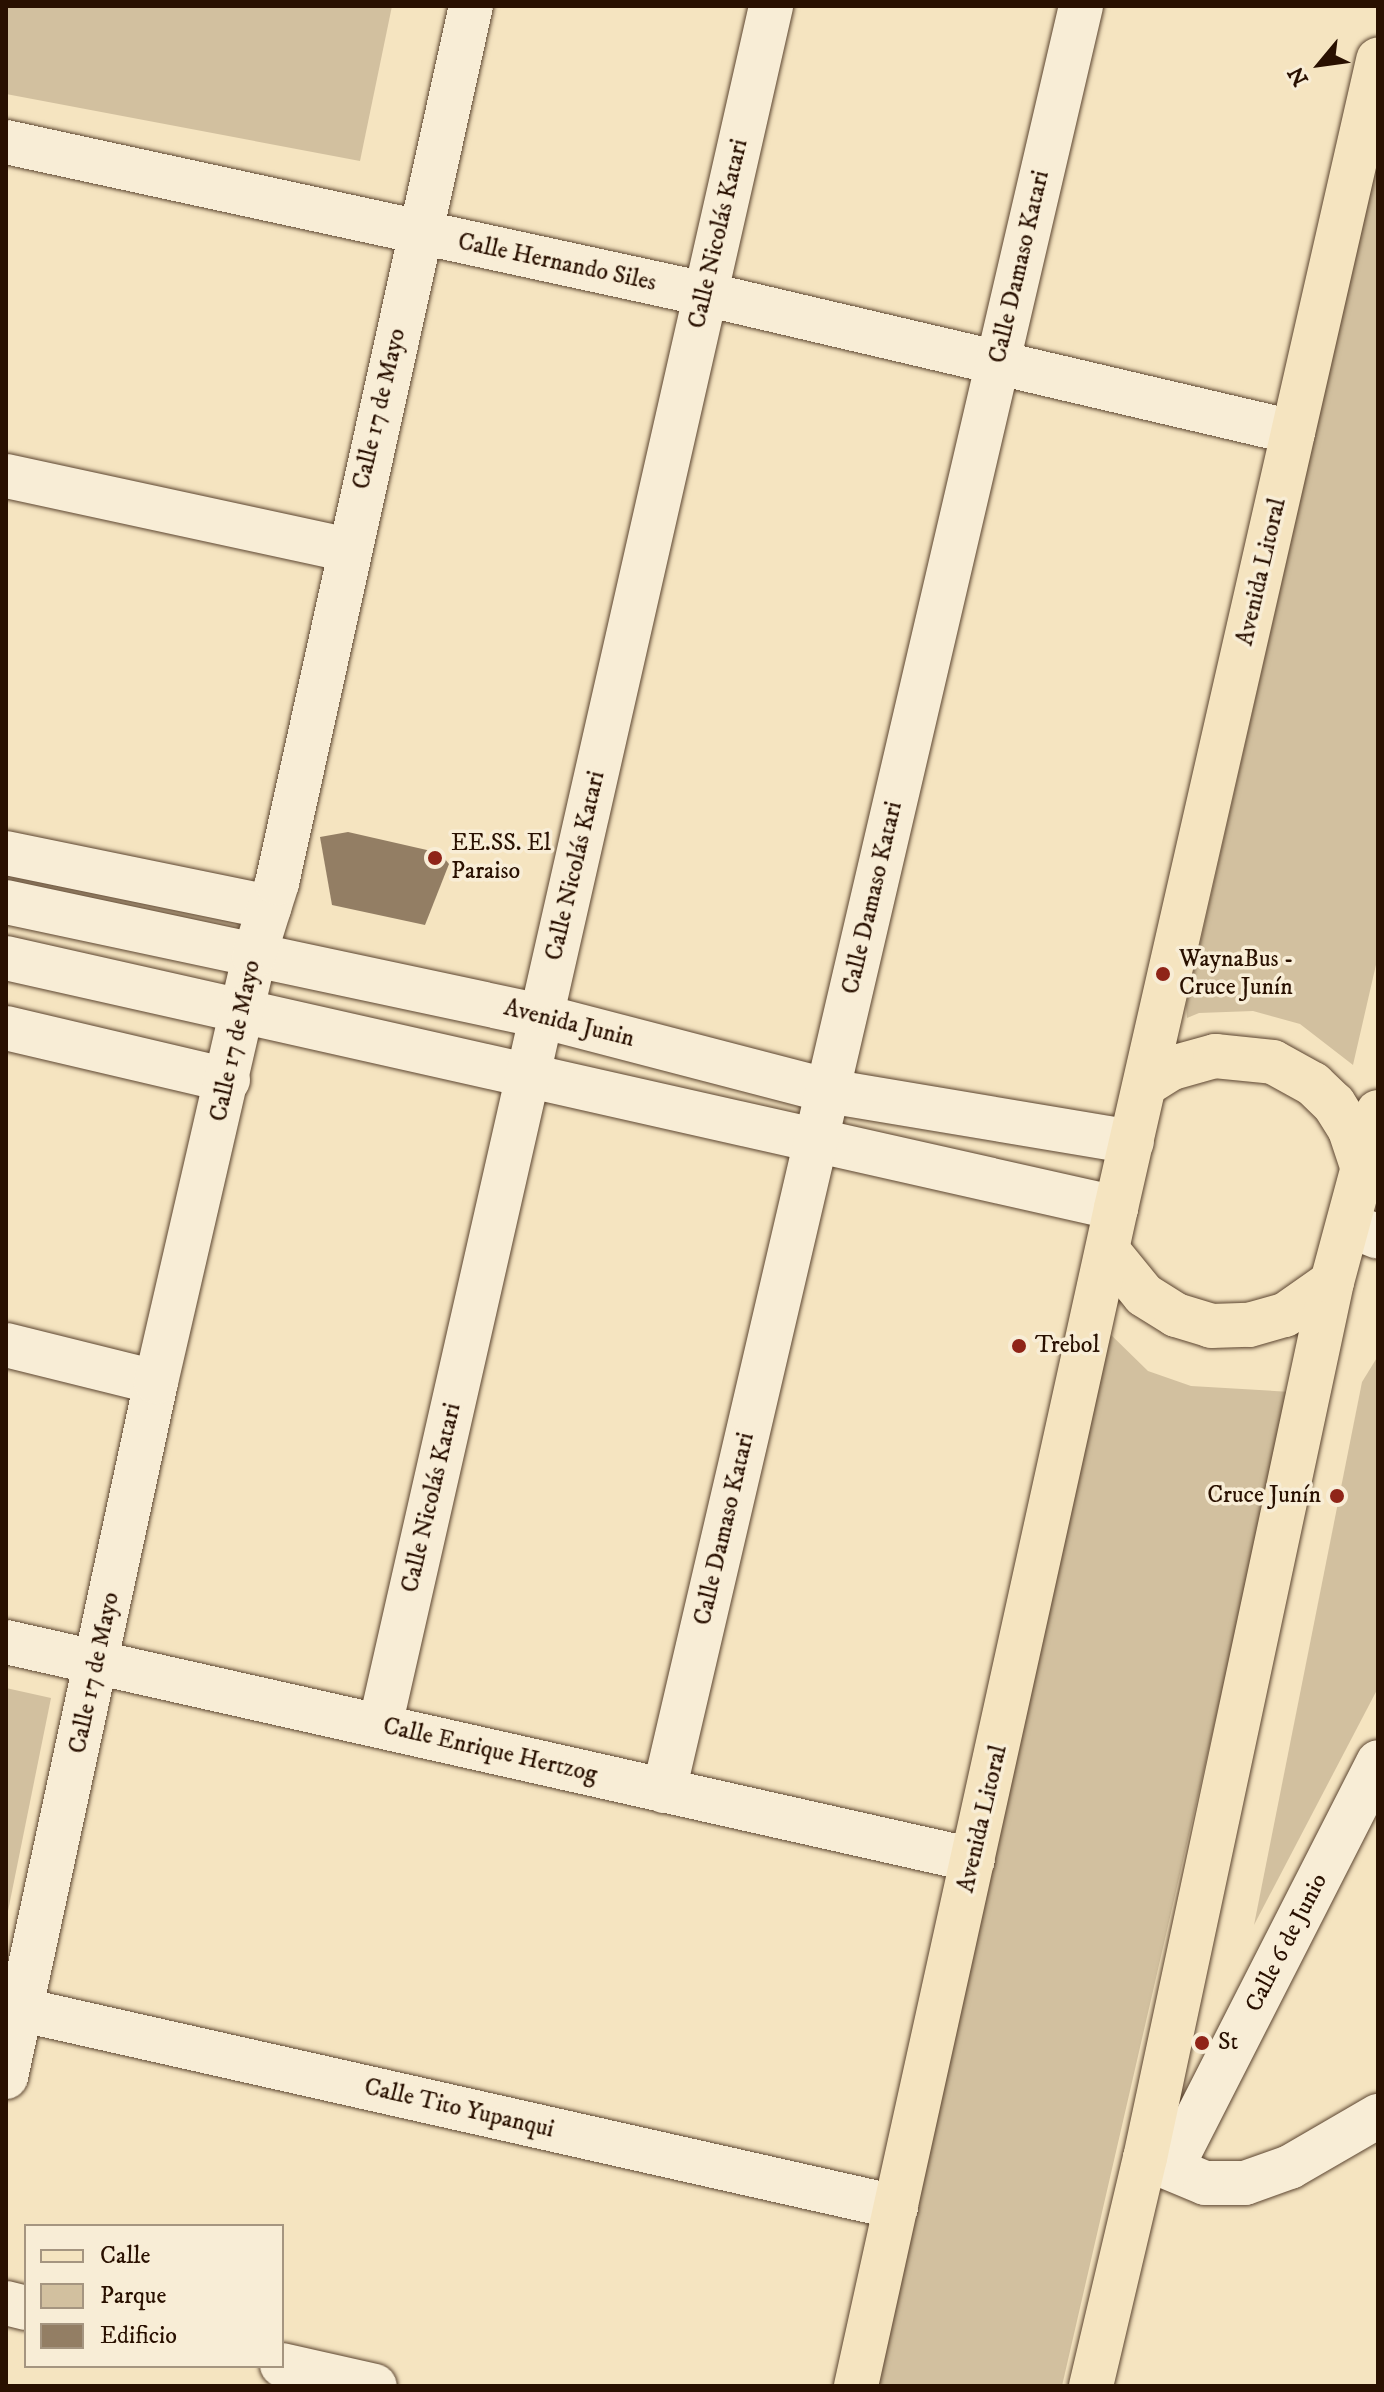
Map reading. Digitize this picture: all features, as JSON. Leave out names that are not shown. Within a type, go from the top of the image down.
[{"type":"main road","name":"Avenida Litoral","points":[[1146,1084],[1378,60]]},
{"type":"main road","points":[[1332,1282],[1285,1315],[1249,1325],[1211,1326],[1176,1315],[1144,1295],[1109,1252],[1116,1208],[1146,1084],[1200,1058],[1229,1055],[1273,1062],[1313,1084],[1334,1104],[1350,1130],[1364,1172]]},
{"type":"main road","points":[[1091,2386],[1159,2162],[1332,1282],[1363,1231],[1364,1172],[1378,1112]]},
{"type":"main road","name":"Avenida Litoral","points":[[856,2386],[1109,1252]]},
{"type":"street","name":"Calle 17 de Mayo","points":[[6,2077],[23,2010],[156,1382],[244,1012],[254,956],[270,907],[471,6]]},
{"type":"street","name":"Calle Nicolás Katari","points":[[380,1726],[771,6]]},
{"type":"street","name":"Calle Damaso Katari","points":[[664,1791],[1081,6]]},
{"type":"street","name":"Calle Hernando Siles","points":[[6,142],[705,294],[1293,432]]},
{"type":"street","points":[[6,476],[348,550]]},
{"type":"street","points":[[6,853],[270,907]]},
{"type":"street","name":"Avenida Junin","points":[[6,902],[541,1016],[828,1091],[1132,1142]]},
{"type":"street","points":[[6,958],[817,1138],[1116,1208]]},
{"type":"street","points":[[6,1028],[228,1080]]},
{"type":"street","points":[[6,1345],[156,1382]]},
{"type":"street","name":"Calle Enrique Hertzog","points":[[6,1642],[973,1860]]},
{"type":"street","name":"Calle 6 de Junio","points":[[1159,2162],[1378,1762]]},
{"type":"street","name":"Calle Tito Yupanqui","points":[[23,2010],[896,2207]]},
{"type":"street","points":[[1159,2162],[1205,2183],[1245,2183],[1290,2167],[1378,2116]]},
{"type":"street","points":[[284,2365],[375,2386]]},
{"type":"green space","points":[[6,6],[392,6],[360,161],[6,94]]},
{"type":"green space","points":[[1378,156],[1378,956],[1353,1065],[1300,1024],[1253,1011],[1199,1013],[1187,1018],[1186,1006]]},
{"type":"green space","points":[[1105,1329],[1148,1371],[1191,1386],[1291,1392],[1062,2386],[869,2386]]},
{"type":"green space","points":[[1378,1356],[1378,1688],[1254,1925],[1362,1382]]},
{"type":"green space","points":[[6,1688],[51,1698],[6,1921]]},
{"type":"building","points":[[348,832],[440,853],[449,864],[425,925],[332,905],[320,837]]},
{"type":"place","name":"EE.SS. El Paraiso","points":[[435,858]]},
{"type":"place","name":"WaynaBus - Cruce Junín","points":[[1163,974]]},
{"type":"place","name":"Trebol","points":[[1019,1346]]},
{"type":"place","name":"Cruce Junín","points":[[1337,1496]]},
{"type":"place","name":"St","points":[[1202,2043]]}]
